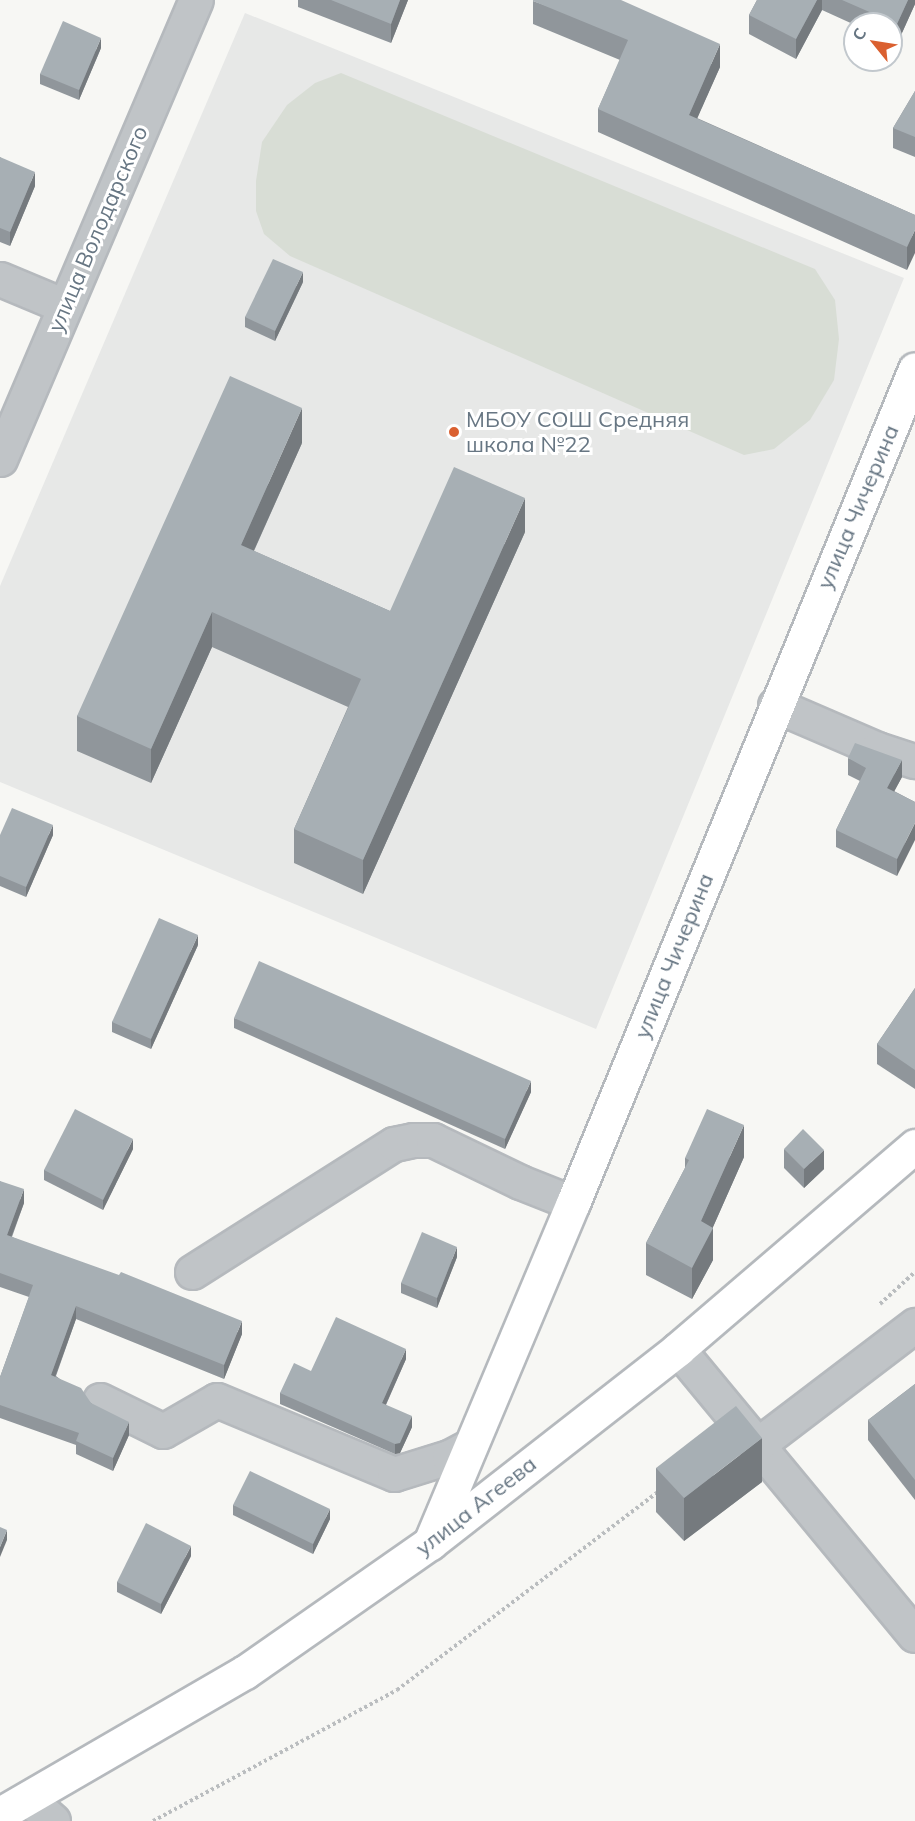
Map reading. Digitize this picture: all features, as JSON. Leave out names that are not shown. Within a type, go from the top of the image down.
[{"type":"main road","name":"улица Чичерина","points":[[429,1543],[573,1203],[775,705],[915,369]]},
{"type":"main road","name":"улица Агеева","points":[[14,1807],[246,1672],[429,1543],[678,1349],[915,1146]]},
{"type":"street","name":"улица Володарского","points":[[0,459],[196,0]]},
{"type":"street","points":[[0,279],[65,306]]},
{"type":"street","points":[[775,705],[877,749],[915,760]]},
{"type":"street","points":[[192,1272],[394,1144],[413,1140],[433,1140],[519,1182],[573,1203]]},
{"type":"street","points":[[760,1443],[915,1325]]},
{"type":"street","points":[[678,1349],[760,1443],[915,1635]]},
{"type":"street","points":[[100,1400],[162,1431],[217,1400],[394,1474],[449,1457],[470,1446]]},
{"type":"street","points":[[14,1807],[53,1821]]},
{"type":"path","points":[[872,1311],[915,1272]]},
{"type":"path","points":[[153,1821],[397,1690],[669,1483]]},
{"type":"shaded area","name":"МБОУ СОШ Средняя школа №22","points":[[245,13],[904,278],[596,1029],[0,782],[0,586]]},
{"type":"shaded area","points":[[341,73],[815,269],[835,300],[839,339],[834,380],[810,420],[774,449],[744,455],[290,256],[264,234],[256,211],[256,181],[262,142],[287,105],[315,83]]},
{"type":"building","points":[[331,0],[400,0],[391,24]]},
{"type":"building","points":[[533,0],[621,0],[720,44],[689,115],[915,215],[915,230],[907,247],[598,109],[628,40]]},
{"type":"building","points":[[757,0],[817,0],[796,39],[749,15]]},
{"type":"building","points":[[842,0],[908,0],[902,12],[870,12]]},
{"type":"building","points":[[63,21],[101,38],[79,90],[40,74]]},
{"type":"building","points":[[915,91],[915,137],[893,128]]},
{"type":"building","points":[[0,157],[35,172],[10,232],[0,228]]},
{"type":"building","points":[[273,259],[303,272],[275,331],[245,317]]},
{"type":"building","points":[[230,376],[302,408],[241,545],[390,611],[454,467],[525,498],[363,860],[294,829],[361,679],[212,612],[151,749],[77,716]]},
{"type":"building","points":[[855,743],[902,760],[887,788],[915,802],[915,823],[897,859],[836,830],[866,768],[848,758]]},
{"type":"building","points":[[12,808],[53,825],[26,887],[0,876],[0,835]]},
{"type":"building","points":[[159,918],[198,935],[151,1039],[112,1022]]},
{"type":"building","points":[[259,961],[531,1081],[505,1139],[234,1018]]},
{"type":"building","points":[[915,988],[915,1070],[877,1044]]},
{"type":"building","points":[[75,1109],[133,1139],[103,1200],[44,1170]]},
{"type":"building","points":[[707,1109],[744,1125],[701,1221],[713,1228],[692,1268],[646,1243],[689,1160],[685,1158]]},
{"type":"building","points":[[803,1129],[824,1150],[804,1169],[784,1149]]},
{"type":"building","points":[[0,1181],[24,1189],[7,1235],[119,1275],[121,1272],[242,1321],[224,1365],[76,1306],[51,1375],[81,1388],[91,1403],[129,1422],[113,1458],[76,1441],[79,1433],[0,1405],[0,1377],[33,1285],[0,1273]]},
{"type":"building","points":[[422,1232],[457,1247],[437,1298],[401,1283]]},
{"type":"building","points":[[336,1317],[406,1349],[382,1403],[412,1416],[400,1443],[395,1444],[280,1393],[294,1363],[311,1371]]},
{"type":"building","points":[[915,1384],[915,1480],[868,1420]]},
{"type":"building","points":[[736,1406],[762,1438],[684,1498],[656,1468]]},
{"type":"building","points":[[250,1471],[330,1509],[313,1544],[233,1505]]},
{"type":"building","points":[[146,1523],[191,1546],[161,1604],[117,1582]]},
{"type":"building","points":[[0,1527],[7,1530],[0,1547]]},
{"type":"place","name":"МБОУ СОШ Средняя школа №22","points":[[454,432]]}]
